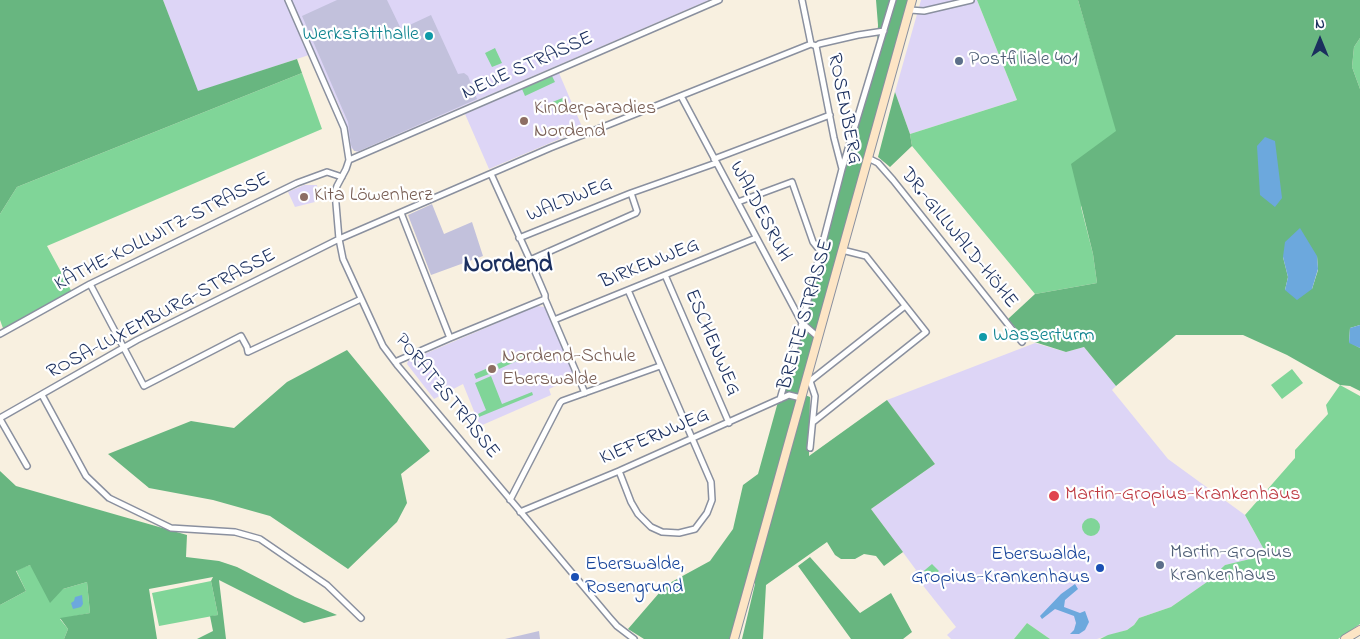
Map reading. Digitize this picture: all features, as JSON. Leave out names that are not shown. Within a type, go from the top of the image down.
[{"type":"main road","name":"BREITE STRASSE","points":[[734,639],[801,398],[808,380],[818,336],[912,0]]},
{"type":"main road","points":[[1345,639],[1360,630]]},
{"type":"street","points":[[288,0],[342,122],[349,160]]},
{"type":"street","name":"NEUE STRASSE","points":[[349,160],[719,0]]},
{"type":"street","name":"ROSENBERG","points":[[780,399],[842,169],[802,0]]},
{"type":"street","points":[[842,169],[893,0]]},
{"type":"street","points":[[910,10],[924,11],[971,0]]},
{"type":"street","name":"ROSA-LUXEMBURG-STRASSE","points":[[0,418],[124,348],[339,240],[491,174],[681,96],[814,45],[884,31]]},
{"type":"street","name":"WALDESRUH","points":[[681,96],[802,323],[818,336]]},
{"type":"street","name":"WALDWEG","points":[[519,238],[830,115]]},
{"type":"street","name":"DR.-GILLWALD-HÖHE","points":[[868,158],[878,163],[888,174],[1022,342]]},
{"type":"street","name":"PORATZSTRASSE","points":[[349,160],[335,192],[339,240],[343,259],[383,346],[610,618],[627,637],[634,639]]},
{"type":"street","name":"KÄTHE-KOLLWITZ-STRASSE","points":[[0,334],[90,284],[304,180],[327,172],[342,177]]},
{"type":"street","points":[[491,174],[545,294],[545,299],[585,393]]},
{"type":"street","points":[[738,202],[792,182],[813,242],[821,252]]},
{"type":"street","name":"WALDWEG","points":[[530,260],[636,213],[637,210],[631,193]]},
{"type":"street","points":[[401,213],[450,338]]},
{"type":"street","name":"BIRKENWEG","points":[[554,320],[756,238]]},
{"type":"street","points":[[813,422],[926,332],[866,256],[842,250]]},
{"type":"street","name":"ESCHENWEG","points":[[665,275],[729,423]]},
{"type":"street","points":[[90,284],[144,386],[241,336],[248,352],[361,299]]},
{"type":"street","points":[[619,471],[638,514],[651,527],[662,532],[679,533],[695,529],[707,513],[712,500],[711,482],[628,290]]},
{"type":"street","points":[[395,362],[545,299]]},
{"type":"street","points":[[810,448],[815,396],[808,380],[905,306]]},
{"type":"street","points":[[510,500],[562,401],[660,366]]},
{"type":"street","points":[[42,395],[86,476],[109,498],[171,528],[235,532],[260,539],[327,585],[361,618]]},
{"type":"street","name":"KIEFERNWEG","points":[[520,512],[619,471],[789,395],[801,398]]},
{"type":"street","points":[[0,418],[27,466]]},
{"type":"shaded area","points":[[163,0],[709,0],[357,152],[351,148],[344,117],[315,53],[197,92]]},
{"type":"shaded area","points":[[337,0],[387,0],[401,29],[431,15],[458,74],[464,73],[468,76],[477,99],[359,151],[354,151],[351,145],[348,122],[302,16]]},
{"type":"shaded area","points":[[921,0],[977,0],[1017,100],[910,134],[895,92]]},
{"type":"shaded area","name":"Kinderparadies Nordend","points":[[559,73],[583,129],[489,169],[465,114]]},
{"type":"shaded area","name":"Kita Löwenherz","points":[[304,185],[317,185],[319,201],[295,207],[288,192]]},
{"type":"shaded area","points":[[432,204],[444,234],[472,222],[483,256],[431,275],[408,215]]},
{"type":"shaded area","name":"Nordend-Schule Eberswalde","points":[[537,306],[545,307],[576,377],[549,389],[551,395],[480,426],[463,384],[434,399],[407,364],[408,361]]},
{"type":"shaded area","name":"Martin-Gropius-Krankenhaus","points":[[1035,343],[1066,352],[1084,347],[1116,386],[1112,390],[1168,459],[1245,515],[1267,555],[1225,565],[1207,582],[1171,607],[1139,618],[1127,630],[1097,639],[1050,639],[1027,623],[1014,639],[951,639],[947,635],[956,627],[913,573],[916,570],[871,509],[935,464],[887,400]]},
{"type":"shaded area","points":[[539,631],[540,639],[505,639]]},
{"type":"green space","points":[[0,0],[163,0],[198,91],[297,59],[302,73],[17,187],[0,214]]},
{"type":"green space","points":[[876,0],[910,0],[731,639],[644,639],[628,629],[666,585],[710,561],[733,529],[743,485],[758,474],[877,44]]},
{"type":"green space","points":[[977,0],[1078,0],[1117,131],[1081,207],[1093,254],[1097,283],[1035,294],[912,146],[910,134],[1017,100]]},
{"type":"green space","points":[[1078,0],[1360,0],[1360,38],[1354,47],[1352,67],[1360,89],[1360,325],[1350,328],[1349,342],[1360,348],[1360,391],[1350,386],[1340,385],[1287,355],[1243,335],[1176,335],[1116,386],[1084,347],[1066,352],[1025,339],[1008,319],[1035,294],[1097,283],[1093,254],[1071,164],[1116,131]],"holes":[[[1317,256],[1318,270],[1312,289],[1285,290],[1288,277],[1283,257]]]},
{"type":"green space","points":[[1360,38],[1360,89],[1352,67],[1354,47]]},
{"type":"green space","points":[[495,48],[502,63],[492,67],[485,53]]},
{"type":"green space","points":[[302,73],[322,129],[47,246],[73,294],[4,331],[0,320],[0,214],[17,187]]},
{"type":"green space","points":[[552,76],[555,82],[525,96],[522,89]]},
{"type":"green space","points":[[895,92],[910,134],[912,146],[890,167],[878,157]]},
{"type":"green space","points":[[565,97],[568,105],[554,111],[550,103]]},
{"type":"green space","points":[[347,350],[430,451],[401,474],[407,503],[397,522],[348,569],[270,516],[213,500],[149,488],[108,454],[191,421],[234,428],[287,382]]},
{"type":"green space","points":[[526,352],[528,356],[499,369],[497,364]]},
{"type":"green space","points":[[495,365],[497,371],[476,379],[474,374]]},
{"type":"green space","points":[[1292,369],[1303,383],[1282,399],[1271,385]]},
{"type":"green space","points":[[491,376],[502,404],[532,392],[533,395],[479,417],[478,414],[486,410],[475,383]]},
{"type":"green space","points":[[1340,385],[1360,396],[1360,624],[1338,639],[1100,639],[1127,630],[1139,618],[1171,607],[1207,582],[1225,565],[1267,555],[1245,515],[1295,458],[1295,450],[1328,414],[1326,405]]},
{"type":"green space","points":[[805,395],[810,397],[809,456],[887,400],[935,464],[871,509],[903,552],[884,566],[876,556],[864,554],[855,559],[841,559],[835,555],[827,542],[766,585],[763,639],[742,639],[755,584],[753,580]]},
{"type":"green space","points":[[0,471],[16,486],[187,535],[186,557],[219,561],[237,567],[295,597],[337,615],[304,623],[219,580],[226,639],[197,639],[213,631],[210,616],[218,615],[211,581],[213,577],[149,589],[157,639],[64,639],[68,629],[60,618],[90,613],[87,582],[63,589],[50,603],[30,565],[16,571],[26,591],[0,605]]},
{"type":"green space","points":[[1091,518],[1097,521],[1100,527],[1097,533],[1091,536],[1085,533],[1082,527],[1085,521]]},
{"type":"green space","points":[[810,557],[860,613],[891,593],[912,632],[903,639],[851,639],[798,566]]},
{"type":"green space","points":[[932,564],[939,571],[925,582],[919,575]]},
{"type":"green space","points":[[30,565],[63,589],[87,582],[90,613],[60,619],[68,629],[64,639],[0,639],[0,605],[26,591],[16,570]]},
{"type":"green space","points":[[211,581],[218,615],[159,626],[152,593]]},
{"type":"green space","points":[[1027,623],[1050,639],[1014,639]]},
{"type":"water","points":[[1265,137],[1275,141],[1282,198],[1275,207],[1260,195],[1257,146]]},
{"type":"water","points":[[1300,228],[1317,256],[1318,269],[1312,289],[1297,300],[1285,290],[1288,277],[1283,257],[1285,242]]},
{"type":"water","points":[[1360,325],[1360,348],[1349,343],[1350,328]]},
{"type":"water","points":[[1075,584],[1078,589],[1065,600],[1064,607],[1080,613],[1085,611],[1089,622],[1085,630],[1079,634],[1070,634],[1074,630],[1076,623],[1074,616],[1055,609],[1042,619],[1040,616],[1061,594]]},
{"type":"water","points":[[82,595],[83,604],[81,607],[73,609],[71,603],[75,597]]},
{"type":"place","name":"Werkstatthalle","points":[[429,36]]},
{"type":"place","name":"Postfiliale 401","points":[[959,61]]},
{"type":"place","name":"Kinderparadies Nordend","points":[[524,121]]},
{"type":"place","name":"Kita Löwenherz","points":[[304,197]]},
{"type":"place","name":"Wasserturm","points":[[983,337]]},
{"type":"place","name":"Nordend-Schule Eberswalde","points":[[492,369]]},
{"type":"place","name":"Martin-Gropius-Krankenhaus","points":[[1054,496]]},
{"type":"place","name":"Martin-Gropius Krankenhaus","points":[[1160,565]]},
{"type":"place","name":"Eberswalde, Gropius-Krankenhaus","points":[[1100,568]]},
{"type":"place","name":"Eberswalde, Rosengrund","points":[[575,577]]},
{"type":"district","name":"Nordend","points":[[508,267]]}]
